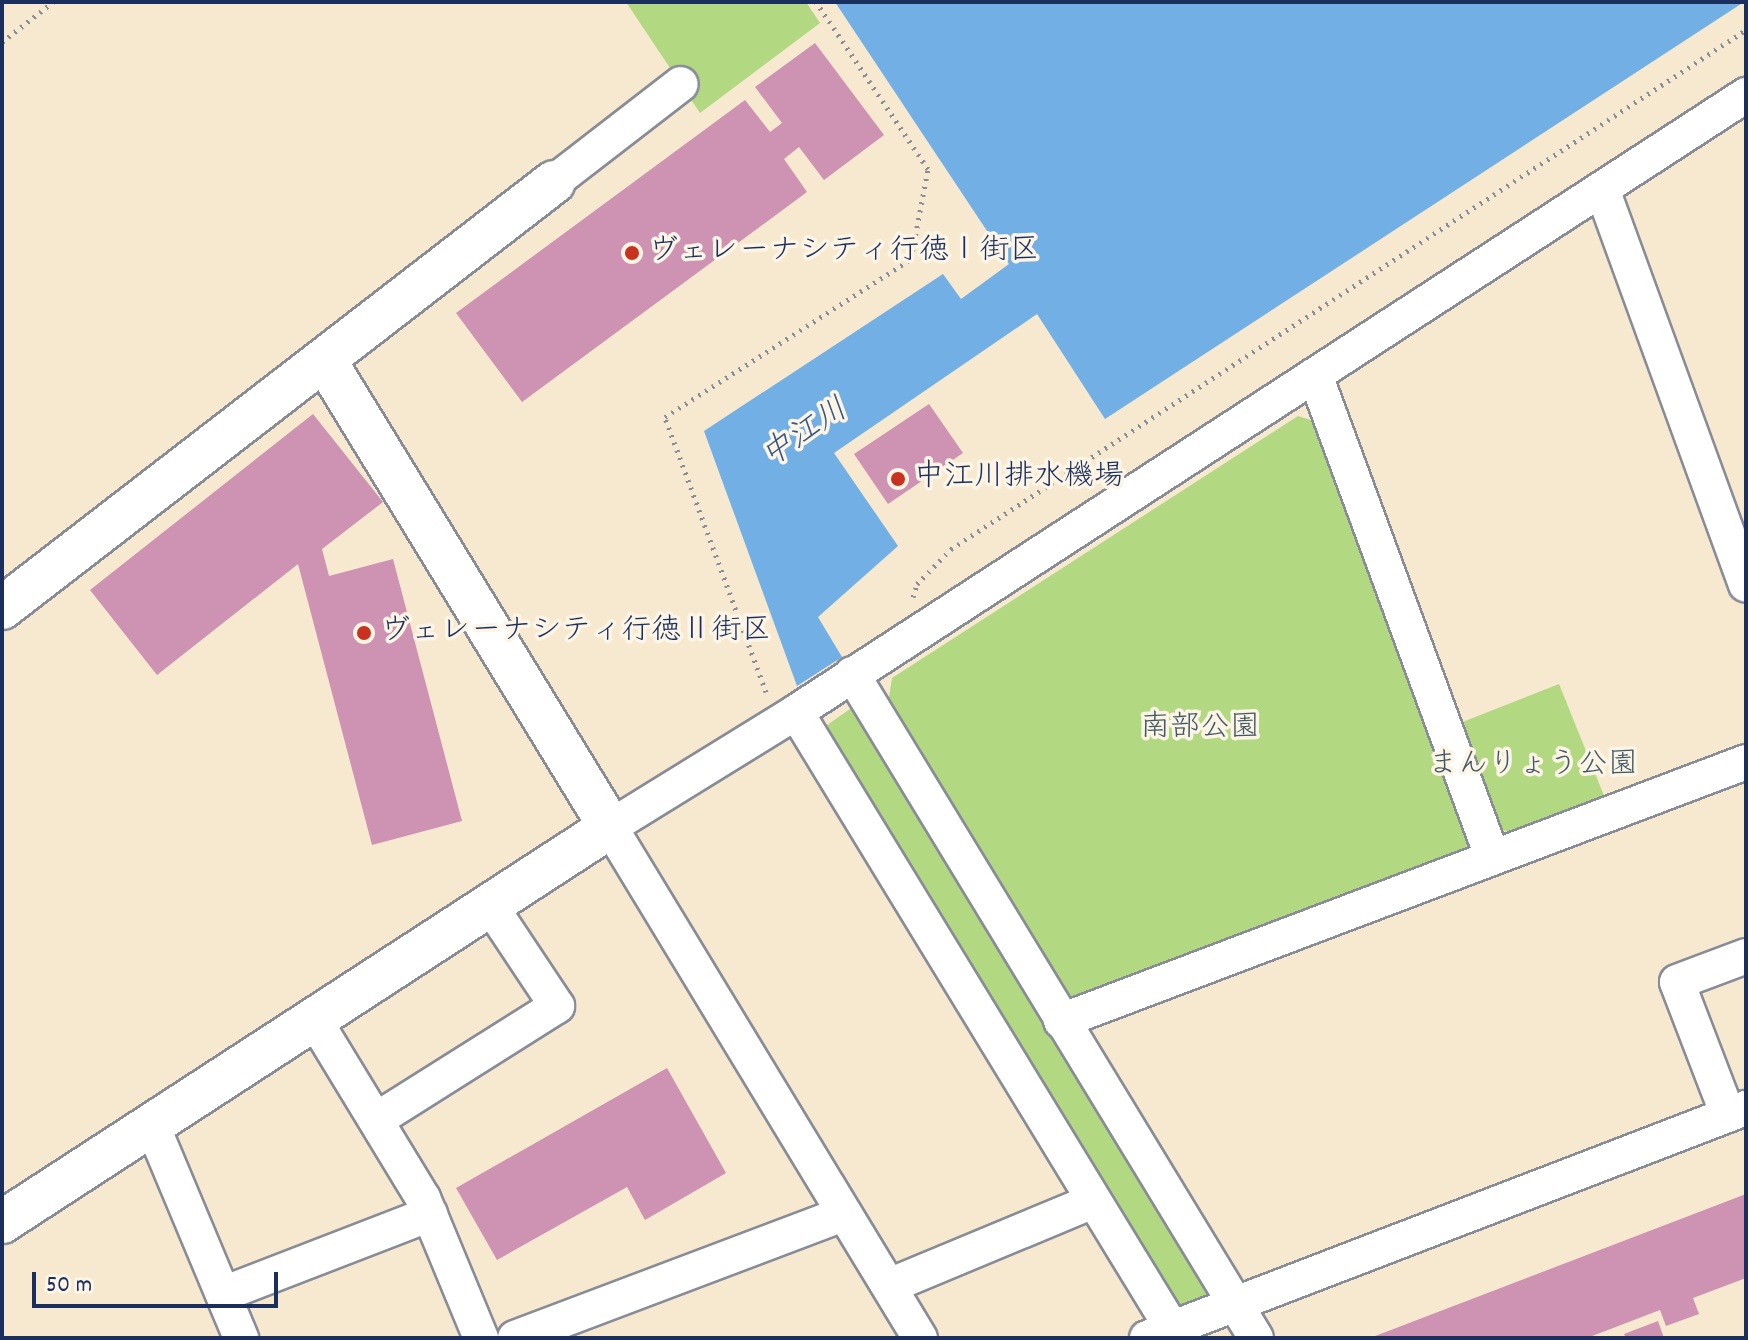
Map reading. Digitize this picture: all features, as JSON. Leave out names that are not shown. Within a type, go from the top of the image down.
[{"type":"street","points":[[2,608],[681,84]]},
{"type":"street","points":[[2,1222],[1746,95]]},
{"type":"street","points":[[1602,189],[1746,585]]},
{"type":"street","points":[[324,359],[920,1338]]},
{"type":"street","points":[[1315,375],[1492,856]]},
{"type":"street","points":[[852,674],[1231,1305],[1256,1338]]},
{"type":"street","points":[[786,717],[1093,1201],[1165,1335],[1231,1305],[1737,1112],[1677,982],[1746,956]]},
{"type":"street","points":[[1061,1021],[1746,762]]},
{"type":"street","points":[[376,1120],[557,1006],[490,905]]},
{"type":"street","points":[[314,1019],[430,1214],[481,1338]]},
{"type":"street","points":[[152,1125],[241,1338]]},
{"type":"street","points":[[889,1286],[1093,1201]]},
{"type":"street","points":[[223,1294],[430,1214]]},
{"type":"street","points":[[515,1338],[844,1214]]},
{"type":"path","points":[[2,42],[53,2]]},
{"type":"path","points":[[786,717],[665,417],[911,259],[928,169],[816,2]]},
{"type":"path","points":[[951,549],[1746,30]]},
{"type":"green space","points":[[626,2],[806,2],[820,23],[700,113]]},
{"type":"green space","name":"南部公園","points":[[1298,416],[1314,421],[1470,837],[1463,855],[1081,1001],[1057,996],[887,710],[892,678]]},
{"type":"green space","name":"まんりょう公園","points":[[1559,684],[1605,798],[1513,833],[1498,829],[1460,723]]},
{"type":"green space","points":[[860,702],[1210,1287],[1210,1300],[1179,1312],[820,730]]},
{"type":"water","name":"中江川","points":[[835,2],[1744,2],[1105,419],[1037,314],[834,453],[898,546],[818,617],[842,657],[797,686],[704,431],[943,274],[961,299],[1009,264]]},
{"type":"building","name":"ヴェレーナシティ行徳Ⅰ街区","points":[[815,43],[884,135],[824,180],[799,147],[784,159],[807,192],[522,402],[456,313],[745,100],[770,132],[782,123],[755,87]]},
{"type":"building","name":"中江川排水機場","points":[[929,404],[963,453],[888,504],[854,454]]},
{"type":"building","name":"ヴェレーナシティ行徳Ⅱ街区","points":[[313,414],[383,502],[322,549],[329,576],[393,559],[462,821],[372,845],[298,564],[157,675],[90,590]]},
{"type":"building","points":[[667,1068],[726,1173],[645,1220],[627,1187],[497,1260],[456,1188]]},
{"type":"building","points":[[1746,1194],[1746,1278],[1693,1298],[1699,1314],[1666,1326],[1660,1310],[1587,1338],[1370,1338]]},
{"type":"building","points":[[1658,1321],[1664,1338],[1626,1338],[1624,1334]]},
{"type":"place","name":"ヴェレーナシティ行徳Ⅰ街区","points":[[632,253]]},
{"type":"place","name":"中江川排水機場","points":[[898,479]]},
{"type":"place","name":"ヴェレーナシティ行徳Ⅱ街区","points":[[364,633]]}]
